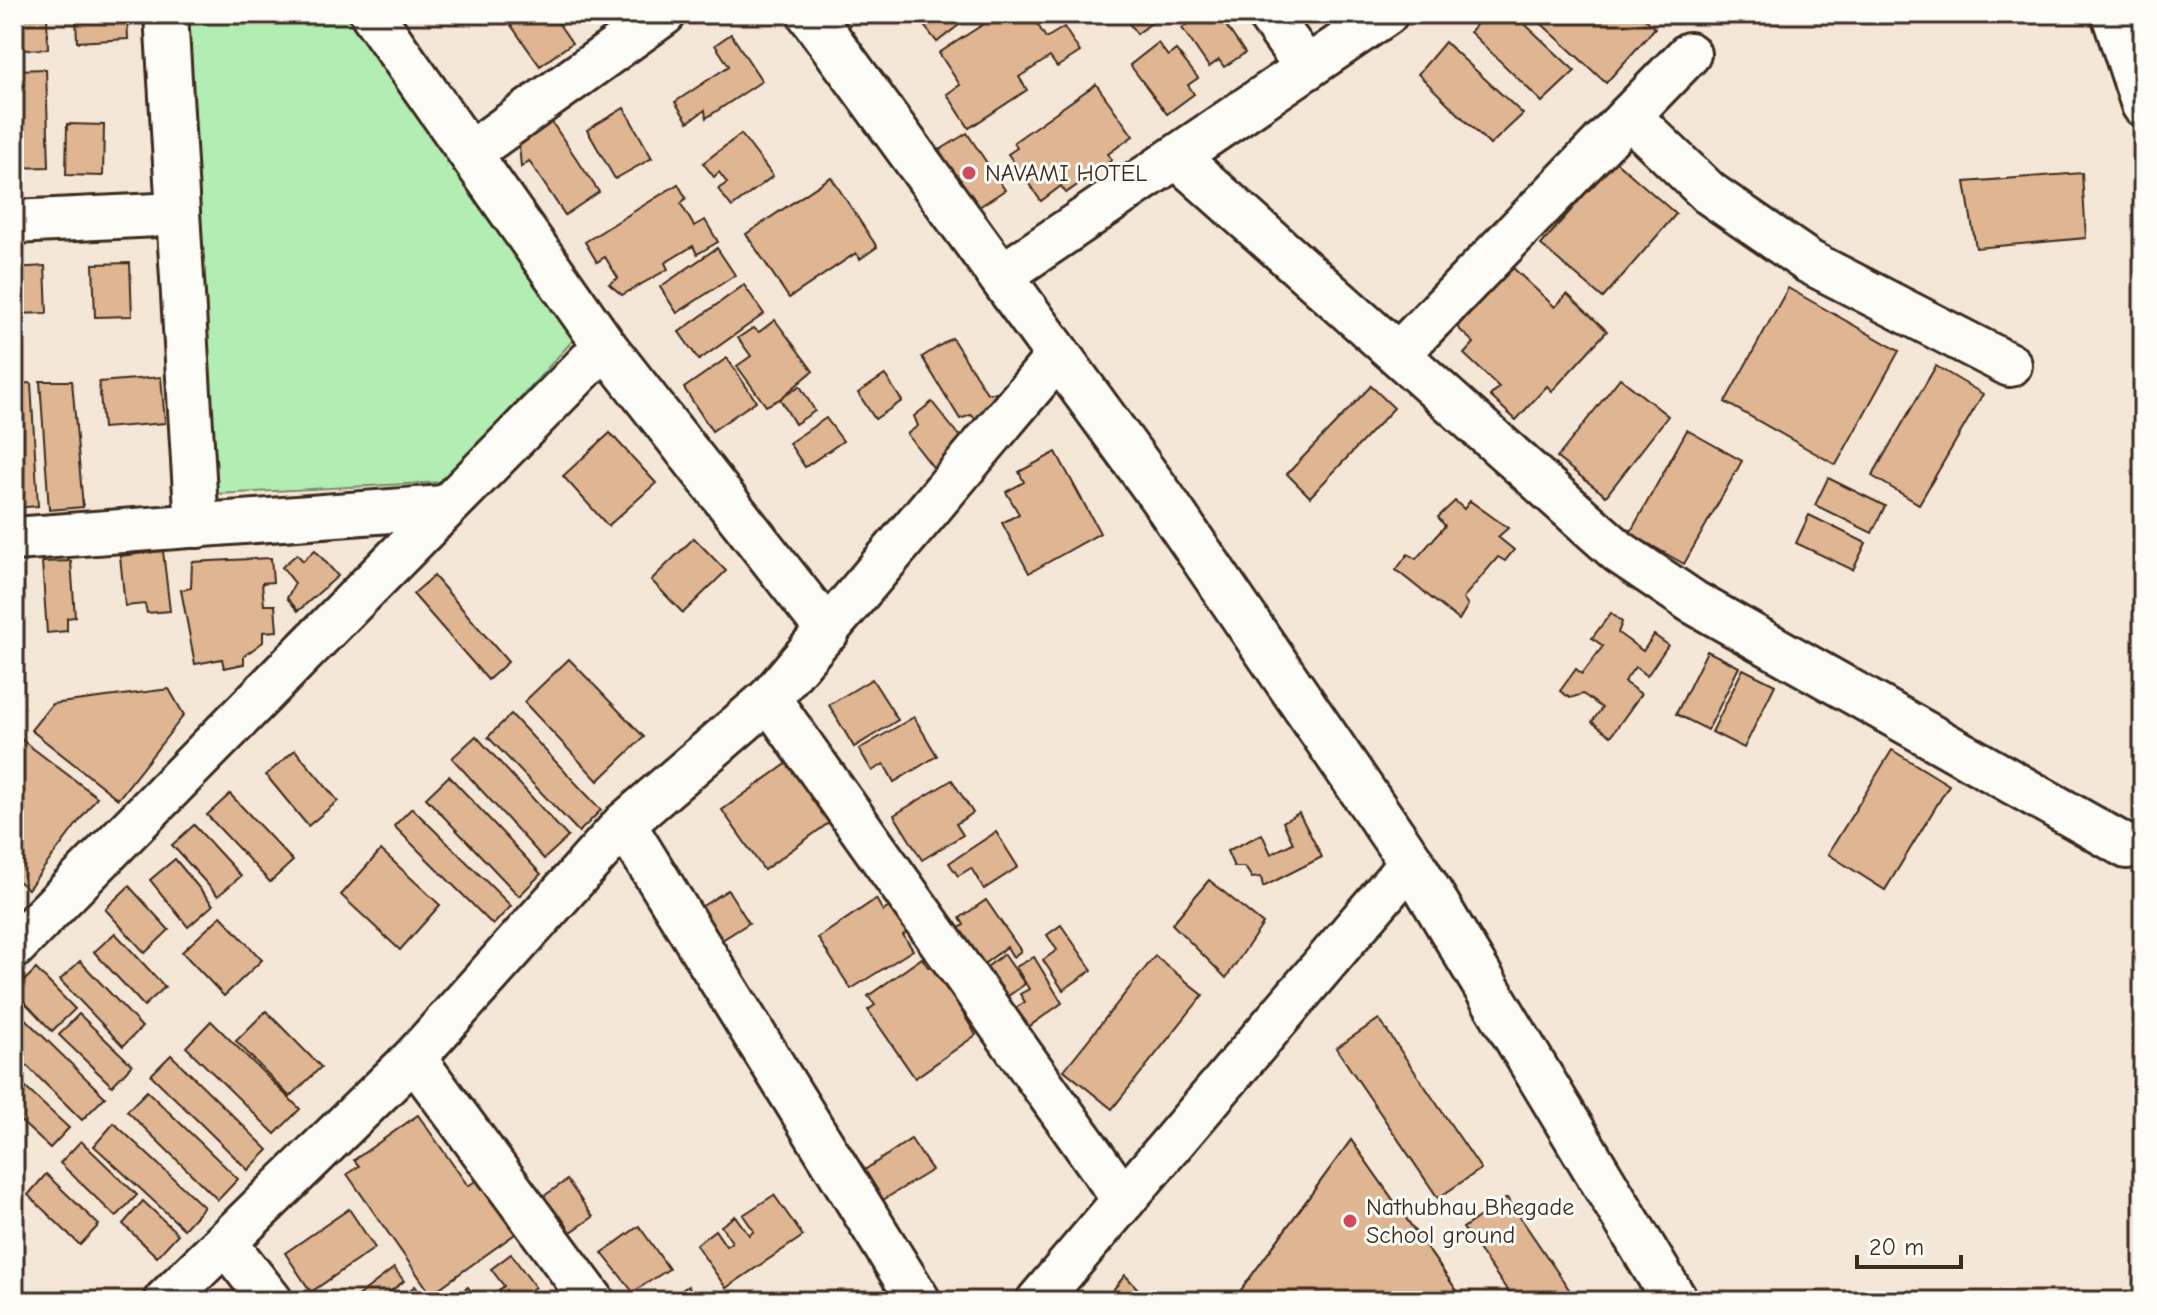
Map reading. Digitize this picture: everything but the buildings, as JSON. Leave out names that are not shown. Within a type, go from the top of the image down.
[{"type":"main road","points":[[810,14],[1163,499],[1411,862],[1675,1301]]},
{"type":"street","points":[[166,14],[197,526]]},
{"type":"street","points":[[372,14],[605,346],[828,631]]},
{"type":"street","points":[[470,153],[664,14]]},
{"type":"street","points":[[1268,14],[1307,68]]},
{"type":"street","points":[[1001,276],[1386,14]]},
{"type":"street","points":[[2114,14],[2143,27]]},
{"type":"street","points":[[2114,14],[2143,105]]},
{"type":"street","points":[[1398,354],[1689,54]]},
{"type":"street","points":[[1629,116],[1709,193],[1809,262],[2010,365]]},
{"type":"street","points":[[1177,157],[1619,552],[1693,602],[2127,847]]},
{"type":"street","points":[[14,222],[178,214]]},
{"type":"street","points":[[17,938],[605,346]]},
{"type":"street","points":[[165,1301],[414,1058],[624,824],[769,699],[1058,356]]},
{"type":"street","points":[[14,539],[444,507]]},
{"type":"street","points":[[769,699],[1124,1200]]},
{"type":"street","points":[[624,824],[919,1301]]},
{"type":"street","points":[[1038,1301],[1411,862]]},
{"type":"street","points":[[414,1058],[593,1301]]},
{"type":"street","points":[[225,1242],[271,1301]]},
{"type":"green space","points":[[188,14],[350,14],[576,337],[444,482],[217,494]]},
{"type":"place","name":"NAVAMI HOTEL","points":[[969,173]]},
{"type":"place","name":"Nathubhau Bhegade School ground","points":[[1350,1221]]}]
